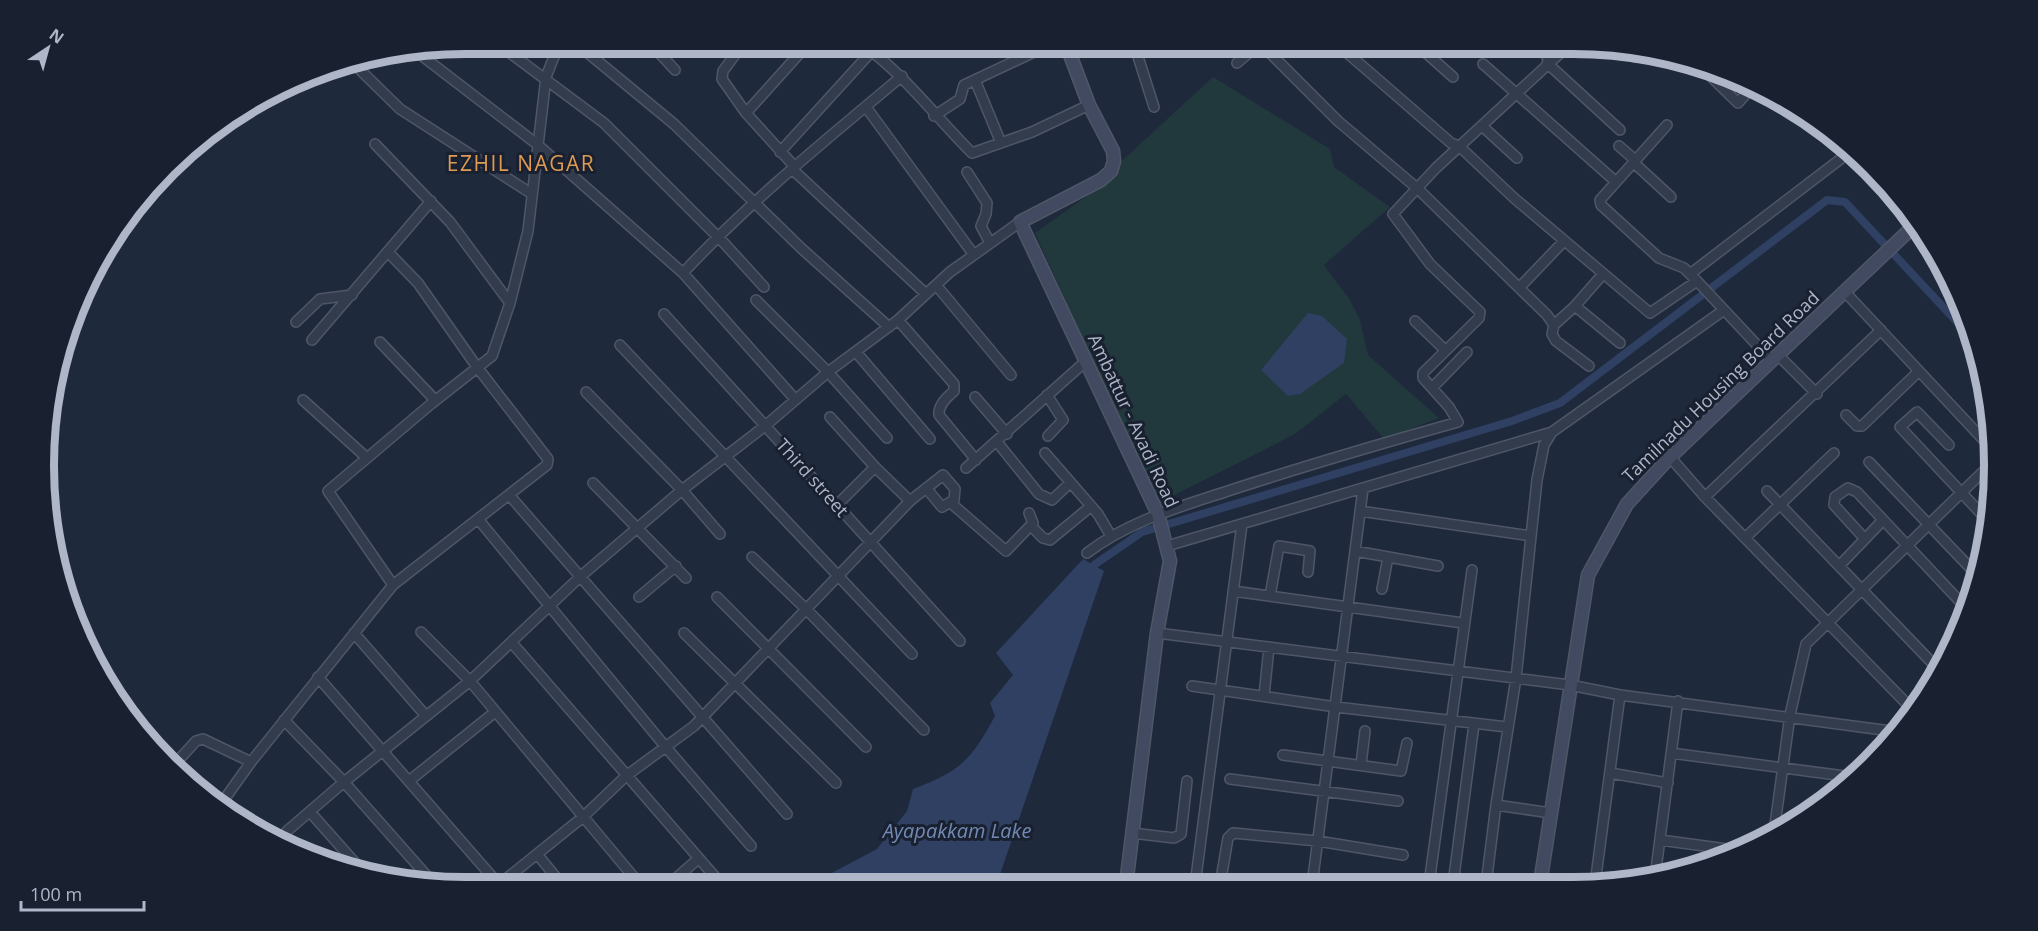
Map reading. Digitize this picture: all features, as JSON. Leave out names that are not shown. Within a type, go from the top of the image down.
[{"type":"street","points":[[512,54],[604,123],[717,236],[764,287]]},
{"type":"street","points":[[393,585],[328,491],[435,400],[492,356],[510,303],[528,231],[546,78],[555,54]]},
{"type":"street","points":[[589,54],[674,124],[801,248],[889,327]]},
{"type":"street","points":[[660,54],[675,70]]},
{"type":"street","points":[[735,54],[723,71],[722,79],[746,113],[793,168],[926,294]]},
{"type":"street","points":[[746,113],[799,54]]},
{"type":"street","points":[[780,152],[869,54]]},
{"type":"street","points":[[876,54],[902,76],[934,116],[972,153],[1089,105]]},
{"type":"street","points":[[934,116],[960,99],[964,85],[1030,54]]},
{"type":"street","points":[[287,831],[470,681],[581,576],[682,489],[765,426],[794,398],[898,320],[936,285],[990,243],[1020,222],[1101,180],[1111,171],[1114,162],[1113,152],[1089,105],[1070,54]]},
{"type":"street","points":[[1137,54],[1154,107]]},
{"type":"street","points":[[1237,63],[1247,54]]},
{"type":"street","points":[[1271,54],[1338,121],[1418,189],[1554,325]]},
{"type":"street","points":[[1349,54],[1451,143],[1460,146],[1564,241],[1650,313],[1696,281],[1844,156]]},
{"type":"street","points":[[1428,54],[1454,77]]},
{"type":"street","points":[[1542,54],[1620,130]]},
{"type":"street","points":[[1087,553],[1111,536],[1158,517],[1314,463],[1458,422],[1453,412],[1422,374],[1479,318],[1480,312],[1430,264],[1393,214],[1460,146],[1558,54]]},
{"type":"street","points":[[423,57],[538,145],[683,273],[794,398]]},
{"type":"street","points":[[1483,64],[1615,181]]},
{"type":"street","points":[[358,68],[400,109],[532,194]]},
{"type":"street","points":[[683,273],[717,236],[754,202],[902,76]]},
{"type":"street","points":[[1714,79],[1737,102],[1747,92]]},
{"type":"street","points":[[975,80],[1001,143]]},
{"type":"street","points":[[866,106],[974,255]]},
{"type":"street","points":[[1667,125],[1615,181],[1600,200],[1600,205],[1659,258],[1678,265],[1816,394]]},
{"type":"street","points":[[1482,126],[1517,158]]},
{"type":"street","points":[[375,144],[450,222],[510,303]]},
{"type":"street","points":[[1619,146],[1671,197]]},
{"type":"street","points":[[966,172],[987,203],[987,214],[981,226],[990,243]]},
{"type":"street","points":[[312,340],[431,201]]},
{"type":"street","name":"Ambattur - Avadi Road","points":[[1020,222],[1158,517],[1170,561],[1157,633],[1127,877]]},
{"type":"street","name":"Tamilnadu Housing Board Road","points":[[1541,877],[1588,575],[1627,504],[1670,456],[1910,230]]},
{"type":"street","points":[[1519,288],[1564,241]]},
{"type":"street","points":[[225,799],[284,720],[393,585],[510,496],[546,465],[548,459],[477,367],[418,283],[388,252]]},
{"type":"street","points":[[1589,366],[1553,338],[1554,325],[1575,306],[1603,274]]},
{"type":"street","points":[[936,285],[1011,375]]},
{"type":"street","points":[[1845,292],[1983,439]]},
{"type":"street","points":[[297,322],[320,299],[352,295]]},
{"type":"street","points":[[756,300],[828,372],[887,438]]},
{"type":"street","points":[[1575,306],[1620,343]]},
{"type":"street","points":[[1166,541],[1242,524],[1552,432],[1724,310]]},
{"type":"street","name":"Third street","points":[[664,314],[960,641]]},
{"type":"street","points":[[898,320],[954,384],[954,391],[945,399],[939,415],[976,460]]},
{"type":"street","points":[[1415,321],[1445,350]]},
{"type":"street","points":[[1705,497],[1881,330]]},
{"type":"street","points":[[380,342],[435,400]]},
{"type":"street","points":[[620,345],[724,458],[840,576],[912,654]]},
{"type":"street","points":[[856,352],[930,439]]},
{"type":"street","points":[[1432,388],[1467,352]]},
{"type":"street","points":[[966,468],[1007,434],[1086,361]]},
{"type":"street","points":[[1846,415],[1857,426],[1862,426],[1919,371]]},
{"type":"street","points":[[586,392],[682,489],[720,534]]},
{"type":"street","points":[[1047,395],[1063,420],[1048,436]]},
{"type":"street","points":[[975,397],[1007,434]]},
{"type":"street","points":[[303,400],[367,459]]},
{"type":"street","points":[[1949,446],[1917,412],[1900,427],[1981,514]]},
{"type":"street","points":[[830,417],[875,467],[910,501]]},
{"type":"street","points":[[1487,877],[1516,678],[1539,468],[1544,445],[1552,432]]},
{"type":"street","points":[[997,442],[1047,500],[1056,498],[1070,483]]},
{"type":"street","points":[[1045,453],[1098,514],[1111,536]]},
{"type":"street","points":[[1745,538],[1834,453]]},
{"type":"street","points":[[1670,456],[1705,497],[1907,705]]},
{"type":"street","points":[[1869,462],[1971,569]]},
{"type":"street","points":[[837,504],[875,467]]},
{"type":"street","points":[[1775,824],[1790,715],[1806,644],[1984,471]]},
{"type":"street","points":[[510,877],[583,817],[626,776],[664,745],[694,726],[734,681],[840,576],[910,501],[943,475],[955,489],[952,504]]},
{"type":"street","points":[[593,483],[686,578]]},
{"type":"street","points":[[926,488],[942,507],[952,504]]},
{"type":"street","points":[[1865,539],[1834,506],[1833,501],[1838,493],[1848,488],[1857,492],[1961,602]]},
{"type":"street","points":[[1313,877],[1363,489]]},
{"type":"street","points":[[1767,491],[1933,664]]},
{"type":"street","points":[[510,496],[787,814]]},
{"type":"street","points":[[952,504],[1006,551],[1031,526],[1033,520],[1029,513]]},
{"type":"street","points":[[1031,526],[1043,538],[1050,540],[1090,507]]},
{"type":"street","points":[[1360,512],[1531,536]]},
{"type":"street","points":[[478,519],[664,745],[751,846]]},
{"type":"street","points":[[1839,566],[1883,520]]},
{"type":"street","points":[[1196,877],[1242,524]]},
{"type":"street","points":[[1270,596],[1278,546],[1310,550],[1308,572]]},
{"type":"street","points":[[1355,551],[1438,566]]},
{"type":"street","points":[[752,557],[807,609],[924,730]]},
{"type":"street","points":[[1383,589],[1388,557]]},
{"type":"street","points":[[639,597],[676,566]]},
{"type":"street","points":[[1430,877],[1472,570]]},
{"type":"street","points":[[1233,591],[1463,623]]},
{"type":"street","points":[[717,597],[769,646],[866,747]]},
{"type":"street","points":[[422,632],[470,681],[634,877]]},
{"type":"street","points":[[354,633],[426,716]]},
{"type":"street","points":[[684,633],[836,783]]},
{"type":"street","points":[[1157,633],[1570,685],[1620,695],[1790,715],[1887,730]]},
{"type":"street","points":[[512,643],[715,877]]},
{"type":"street","points":[[1264,696],[1269,647]]},
{"type":"street","points":[[318,677],[410,781],[490,877]]},
{"type":"street","points":[[1192,686],[1335,707],[1508,727]]},
{"type":"street","points":[[1595,876],[1620,695]]},
{"type":"street","points":[[1656,868],[1678,701]]},
{"type":"street","points":[[410,781],[495,712]]},
{"type":"street","points":[[284,720],[344,782],[426,875]]},
{"type":"street","points":[[1454,877],[1474,724]]},
{"type":"street","points":[[1361,765],[1365,731]]},
{"type":"street","points":[[179,760],[196,741],[203,739],[251,762]]},
{"type":"street","points":[[1283,755],[1329,759],[1401,771],[1407,743]]},
{"type":"street","points":[[1671,753],[1843,776]]},
{"type":"street","points":[[1610,773],[1668,783]]},
{"type":"street","points":[[1230,779],[1398,801]]},
{"type":"street","points":[[1132,833],[1174,838],[1181,834],[1187,781]]},
{"type":"street","points":[[1496,805],[1551,813]]},
{"type":"street","points":[[310,812],[354,861]]},
{"type":"street","points":[[1221,877],[1228,838],[1233,833],[1317,841],[1403,855]]},
{"type":"street","points":[[1660,840],[1723,848]]},
{"type":"street","points":[[537,854],[556,877]]},
{"type":"street","points":[[677,877],[698,859]]},
{"type":"green space","points":[[1213,77],[1330,149],[1334,167],[1390,207],[1324,265],[1350,300],[1360,320],[1368,355],[1439,418],[1384,439],[1346,394],[1295,434],[1157,504],[1035,233],[1105,183],[1114,168]]},
{"type":"water","points":[[1308,313],[1322,316],[1347,339],[1344,363],[1300,394],[1288,396],[1261,370]]},
{"type":"water","name":"Ayapakkam Lake","points":[[1083,559],[1104,571],[999,877],[824,877],[877,849],[907,811],[913,789],[954,770],[971,754],[995,716],[990,703],[1013,675],[996,653]]},
{"type":"waterway","points":[[1094,565],[1142,532],[1512,421],[1560,403],[1827,200],[1845,202],[1959,324]]},
{"type":"district","name":"EZHIL NAGAR","points":[[521,164]]}]
